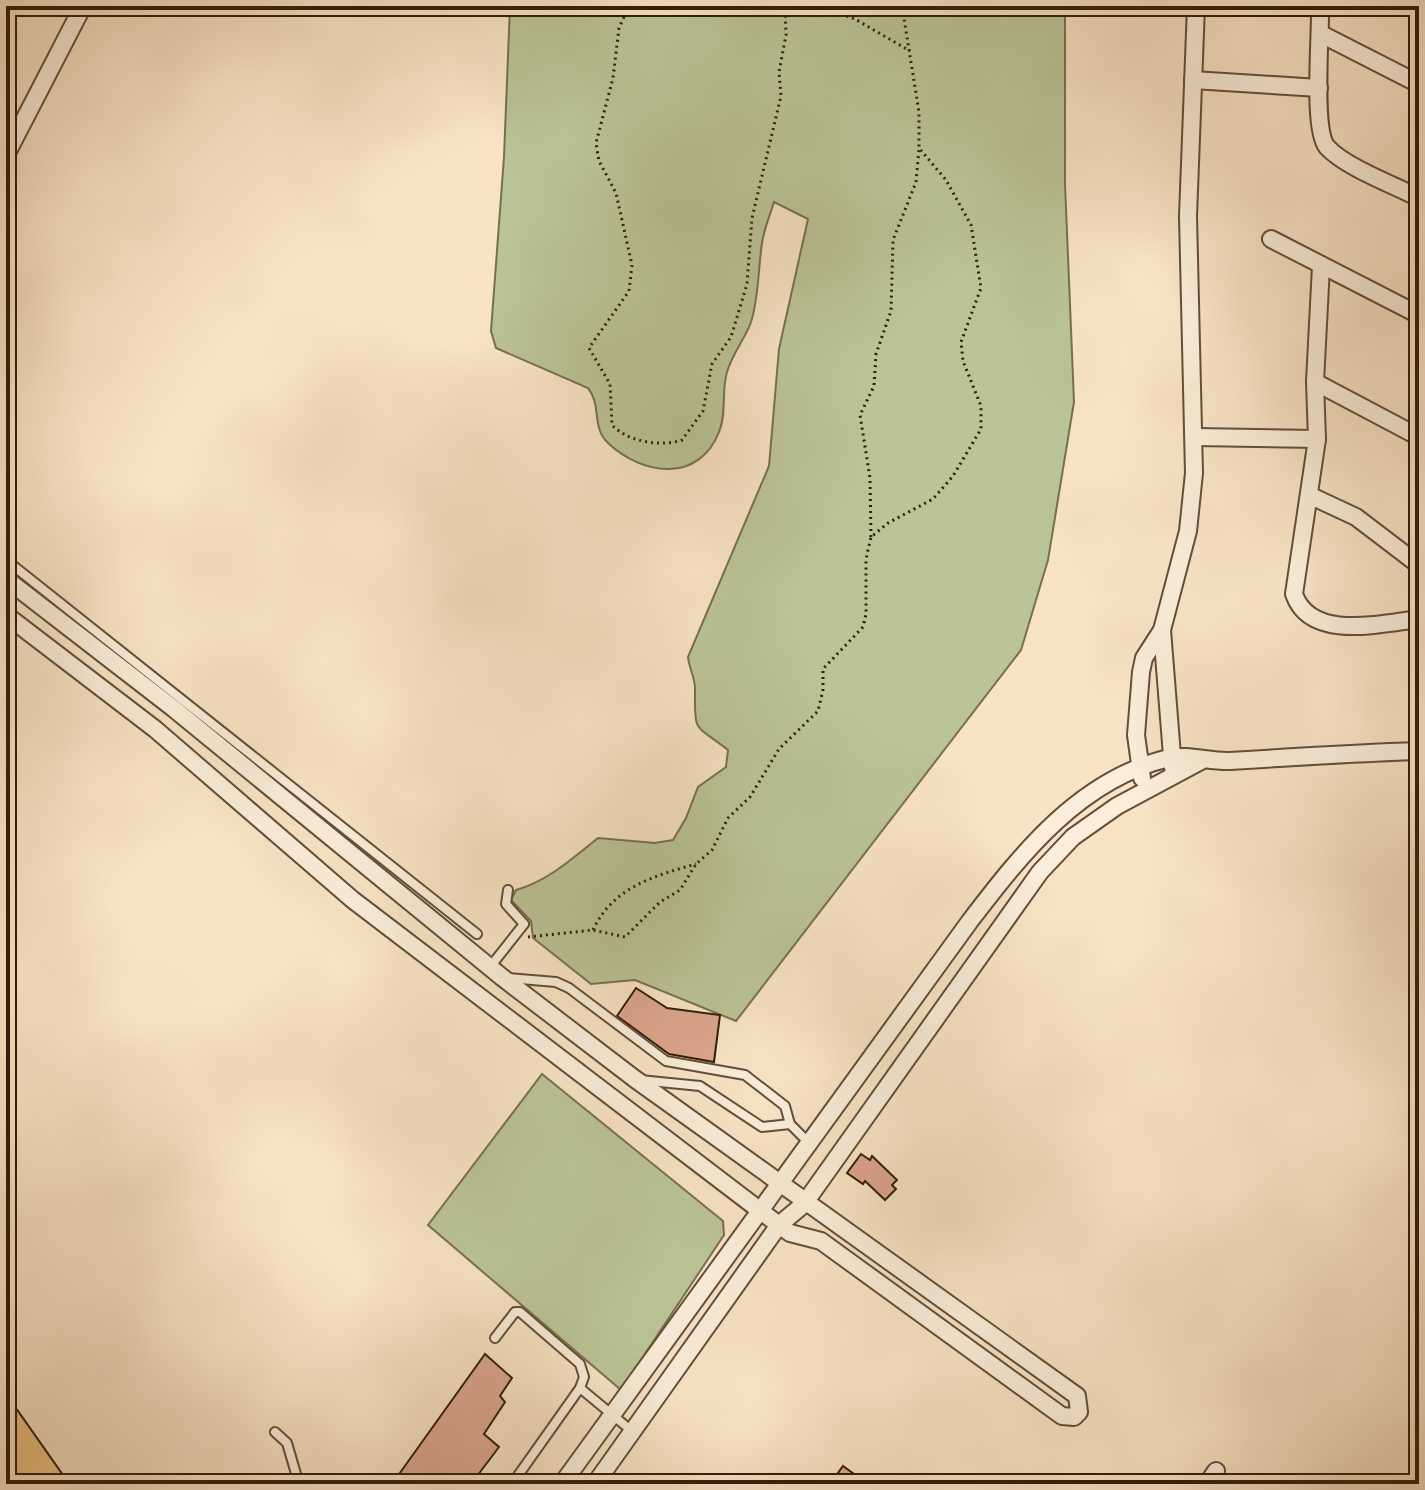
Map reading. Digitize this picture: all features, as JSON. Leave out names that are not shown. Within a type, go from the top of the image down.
[{"type":"highway","points":[[6,1420],[51,1484]]},
{"type":"highway","points":[[6,1456],[25,1484]]},
{"type":"street","points":[[6,155],[83,6]]},
{"type":"street","points":[[1145,790],[1136,735],[1141,672],[1144,658],[1162,630],[1188,531],[1195,437],[1188,216],[1196,6]]},
{"type":"street","points":[[1320,6],[1321,133],[1327,147],[1419,198]]},
{"type":"street","points":[[1321,34],[1419,84]]},
{"type":"street","points":[[1193,80],[1319,88]]},
{"type":"street","points":[[1271,239],[1419,315]]},
{"type":"street","points":[[1321,266],[1315,382],[1317,439],[1311,496],[1294,594],[1300,610],[1312,620],[1334,625],[1419,619]]},
{"type":"street","points":[[1315,382],[1419,437]]},
{"type":"street","points":[[1195,437],[1317,439]]},
{"type":"street","points":[[1311,496],[1364,522],[1419,565]]},
{"type":"street","points":[[6,579],[173,708],[496,973],[804,1204],[820,1211],[1077,1396],[1079,1412],[1074,1417],[1062,1416],[821,1241],[790,1233],[779,1225],[353,900],[155,729],[6,615]]},
{"type":"street","points":[[1162,630],[1175,777]]},
{"type":"street","points":[[136,714],[153,693]]},
{"type":"street","points":[[155,729],[173,708]]},
{"type":"street","points":[[562,1484],[781,1186],[970,921],[1020,856],[1059,818],[1114,781],[1171,758],[1201,761],[1419,751]]},
{"type":"street","points":[[595,1484],[779,1225],[804,1204],[1040,872],[1073,837],[1145,790],[1201,761]]},
{"type":"street","points":[[970,921],[994,939]]},
{"type":"street","points":[[615,1100],[635,1079]]},
{"type":"lane","points":[[6,560],[477,934]]},
{"type":"lane","points":[[508,890],[506,904],[524,924],[496,973],[556,982],[569,988],[666,1061],[745,1075],[785,1106],[790,1124],[810,1144]]},
{"type":"lane","points":[[635,1079],[700,1086],[762,1127],[790,1124]]},
{"type":"lane","points":[[495,1338],[515,1312],[523,1314],[584,1369],[580,1388],[512,1484]]},
{"type":"lane","points":[[580,1388],[634,1433]]},
{"type":"lane","points":[[275,1432],[287,1443],[299,1484]]},
{"type":"path","points":[[629,6],[616,38],[613,78],[598,131],[596,153],[616,193],[629,250],[631,285],[624,300],[590,344],[589,354],[610,384],[612,425],[633,439],[669,443],[682,440],[703,411],[712,364],[731,337],[747,284],[752,218],[781,96],[779,72],[786,35],[785,6]]},
{"type":"path","points":[[818,6],[855,19],[910,51]]},
{"type":"path","points":[[516,938],[593,930],[620,938],[630,936],[660,902],[680,890],[696,864],[712,850],[728,818],[750,797],[779,749],[818,711],[823,690],[823,669],[863,627],[866,614],[866,559],[871,537],[870,478],[860,415],[874,386],[876,354],[891,311],[893,240],[916,182],[919,148],[919,112],[902,6]]},
{"type":"path","points":[[871,537],[888,523],[933,499],[953,476],[981,429],[981,406],[963,361],[961,342],[981,288],[971,225],[946,180],[919,148]]},
{"type":"path","points":[[593,930],[607,906],[626,890],[655,876],[696,864]]},
{"type":"green space","points":[[510,6],[1065,6],[1065,184],[1074,402],[1048,560],[1021,650],[736,1021],[635,980],[591,984],[533,938],[531,921],[511,900],[516,890],[549,875],[598,838],[655,843],[673,840],[698,787],[726,767],[728,750],[698,726],[695,684],[688,657],[769,466],[779,349],[808,219],[774,202],[763,238],[754,312],[727,372],[721,425],[710,448],[698,460],[684,467],[669,469],[637,462],[622,454],[603,437],[595,402],[588,388],[496,348],[491,331],[504,157]]},
{"type":"green space","points":[[542,1074],[723,1221],[724,1235],[621,1390],[428,1225]]},
{"type":"building","points":[[636,988],[667,1008],[720,1015],[714,1062],[669,1054],[617,1016]]},
{"type":"building","points":[[861,1154],[870,1160],[872,1156],[897,1180],[892,1185],[896,1189],[885,1200],[865,1181],[863,1184],[847,1173]]},
{"type":"building","points":[[485,1354],[512,1378],[500,1396],[505,1402],[484,1434],[499,1447],[471,1484],[392,1484]]},
{"type":"building","points":[[843,1466],[868,1484],[830,1484]]}]
